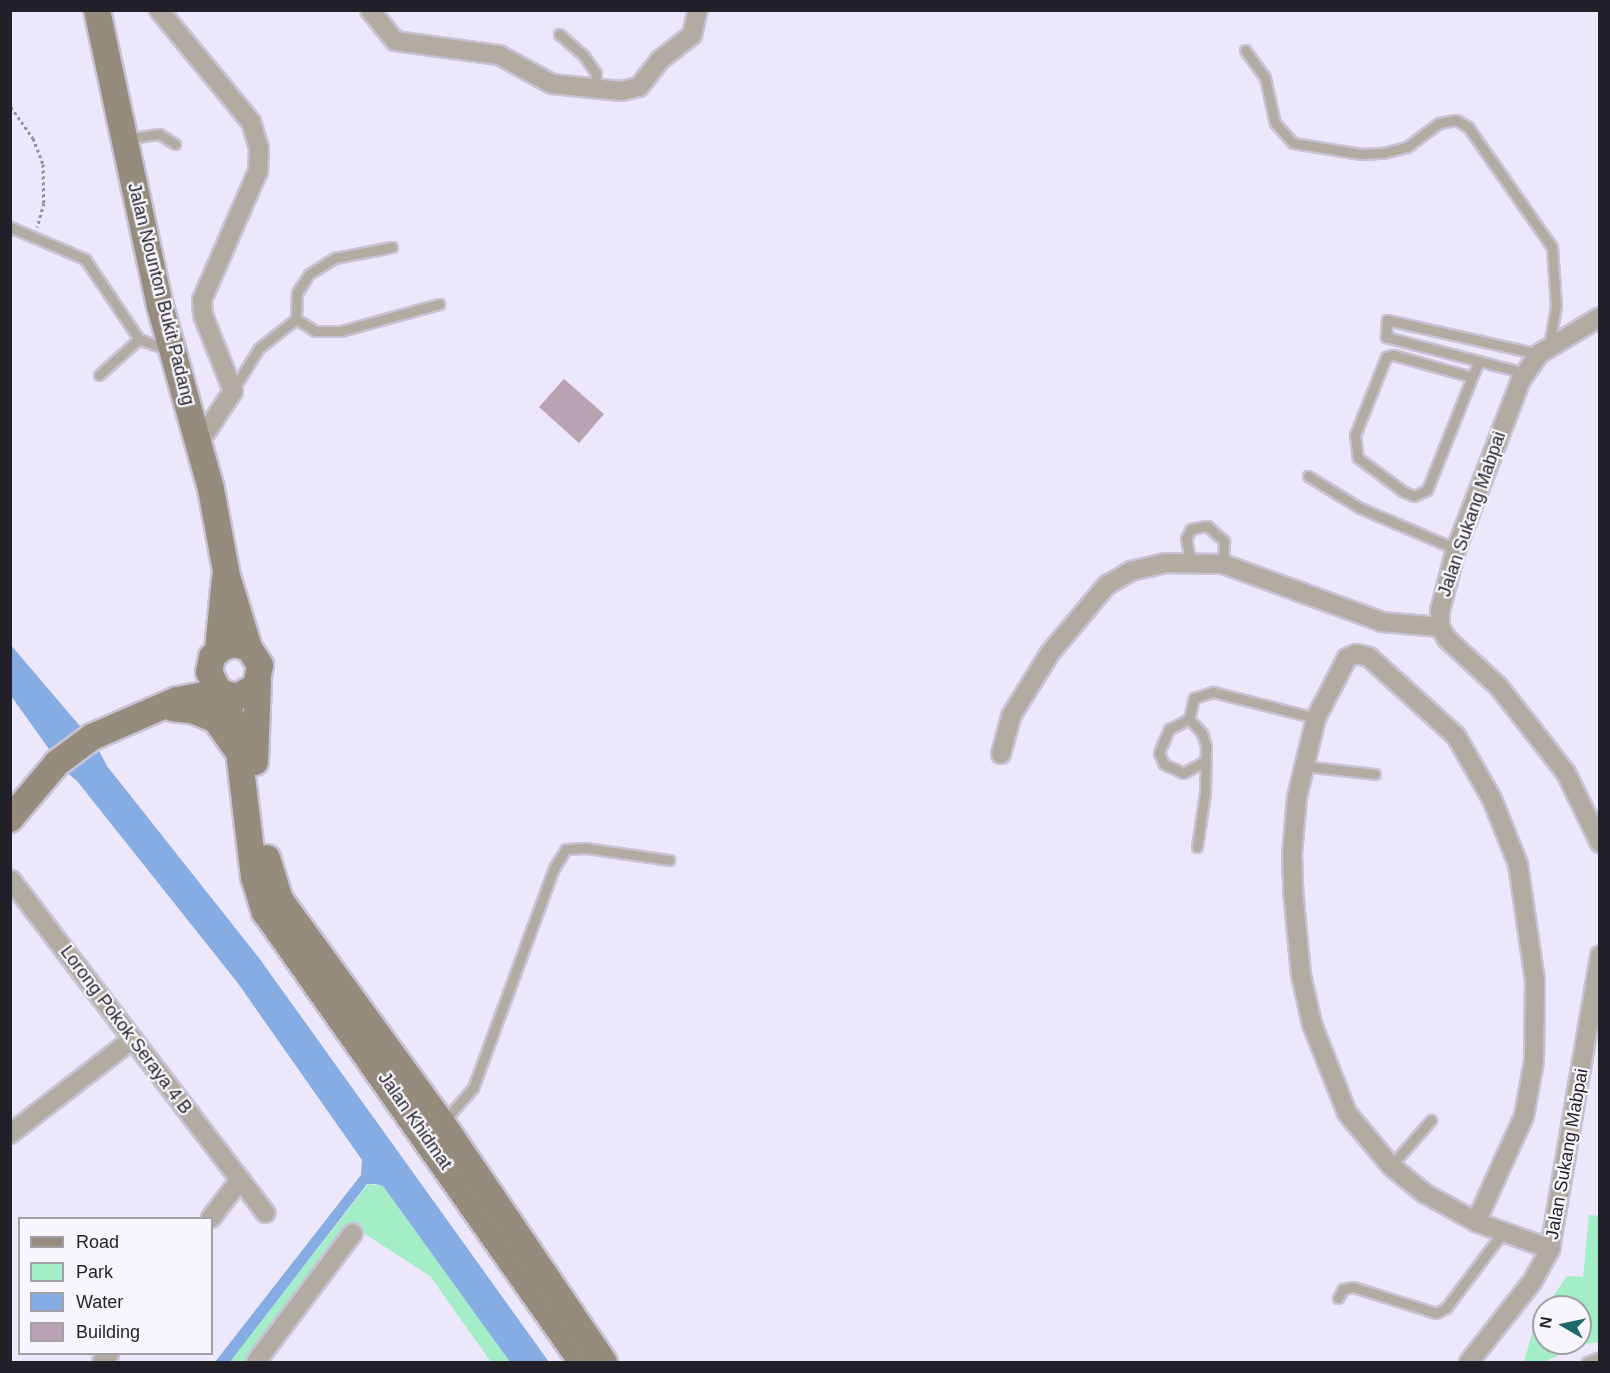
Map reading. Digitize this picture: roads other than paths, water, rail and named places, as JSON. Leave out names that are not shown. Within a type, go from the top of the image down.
[{"type":"street","name":"Jalan Nounton Bukit Padang","points":[[97,10],[172,350],[199,443],[222,535],[227,576],[249,648]]},
{"type":"street","points":[[159,10],[251,122],[259,148],[258,171],[202,300],[204,315],[233,391],[199,443]]},
{"type":"street","points":[[370,10],[395,41],[499,55],[552,84],[621,91],[639,87],[660,60],[692,35],[698,10]]},
{"type":"street","name":"Jalan Sukang Mabpai","points":[[1440,627],[1443,590],[1456,549],[1525,373],[1544,350],[1599,317]]},
{"type":"street","points":[[1001,754],[1011,716],[1050,653],[1107,585],[1131,571],[1190,562],[1223,564],[1382,621],[1440,627],[1542,738],[1566,772],[1599,843]]},
{"type":"street","name":"Jalan Nounton Bukit Padang","points":[[214,656],[227,576]]},
{"type":"street","points":[[170,704],[214,656],[234,644],[249,648],[260,662],[254,745],[272,883],[442,1123],[604,1362]]},
{"type":"street","points":[[1476,1222],[1524,1116],[1533,1061],[1535,981],[1518,864],[1492,799],[1456,735],[1369,657],[1356,654],[1347,658],[1316,718],[1303,766],[1292,854],[1301,975],[1312,1024],[1347,1113],[1391,1166],[1424,1193],[1476,1222],[1550,1249]]},
{"type":"street","points":[[214,656],[211,681],[220,692]]},
{"type":"street","points":[[10,819],[57,762],[92,737],[170,704],[220,692],[241,696],[258,682]]},
{"type":"street","name":"Jalan Khidmat","points":[[220,692],[236,726],[254,877],[265,912],[582,1362]]},
{"type":"street","points":[[170,704],[216,720],[240,762]]},
{"type":"street","name":"Lorong Pokok Seraya 4 B","points":[[11,880],[266,1213]]},
{"type":"street","name":"Jalan Sukang Mabpai","points":[[1469,1362],[1533,1282],[1550,1249],[1599,955]]},
{"type":"street","points":[[10,1134],[133,1039]]},
{"type":"street","points":[[212,1217],[240,1180]]},
{"type":"street","points":[[256,1362],[353,1233]]},
{"type":"lane","points":[[559,34],[584,56],[596,73],[595,89]]},
{"type":"lane","points":[[1245,50],[1265,78],[1275,123],[1293,142],[1361,154],[1383,153],[1407,147],[1439,123],[1456,120],[1468,127],[1552,247],[1556,306],[1544,350],[1387,320],[1386,337],[1525,373]]},
{"type":"lane","points":[[124,140],[159,134],[175,144]]},
{"type":"lane","points":[[10,227],[34,234],[85,259],[138,339],[172,350]]},
{"type":"lane","points":[[233,391],[259,348],[296,319],[297,293],[309,274],[335,258],[392,247]]},
{"type":"lane","points":[[296,319],[315,331],[334,332],[439,304]]},
{"type":"lane","points":[[99,375],[138,339]]},
{"type":"lane","points":[[1472,378],[1393,355],[1386,357],[1355,435],[1358,458],[1404,492],[1414,496],[1427,490],[1479,361]]},
{"type":"lane","points":[[1308,476],[1360,508],[1456,549]]},
{"type":"lane","points":[[1190,562],[1186,538],[1191,529],[1207,526],[1224,541],[1223,564]]},
{"type":"lane","points":[[1189,719],[1194,698],[1212,692],[1316,718]]},
{"type":"lane","points":[[1189,719],[1202,733],[1206,761],[1197,847]]},
{"type":"lane","points":[[1189,719],[1169,729],[1159,753],[1164,764],[1184,773],[1206,761]]},
{"type":"lane","points":[[1303,766],[1375,774]]},
{"type":"lane","points":[[442,1123],[472,1088],[554,868],[566,849],[586,848],[669,860]]},
{"type":"lane","points":[[1391,1166],[1431,1120]]},
{"type":"lane","points":[[1338,1298],[1343,1289],[1353,1287],[1436,1313],[1446,1308],[1503,1232]]},
{"type":"lane","points":[[1587,1362],[1599,1357]]},
{"type":"water","points":[[10,644],[96,745],[107,766],[259,958],[549,1362],[510,1362],[383,1186],[367,1184],[230,1362],[215,1362],[361,1175],[362,1160],[237,982],[77,781],[64,770],[11,696]]}]
